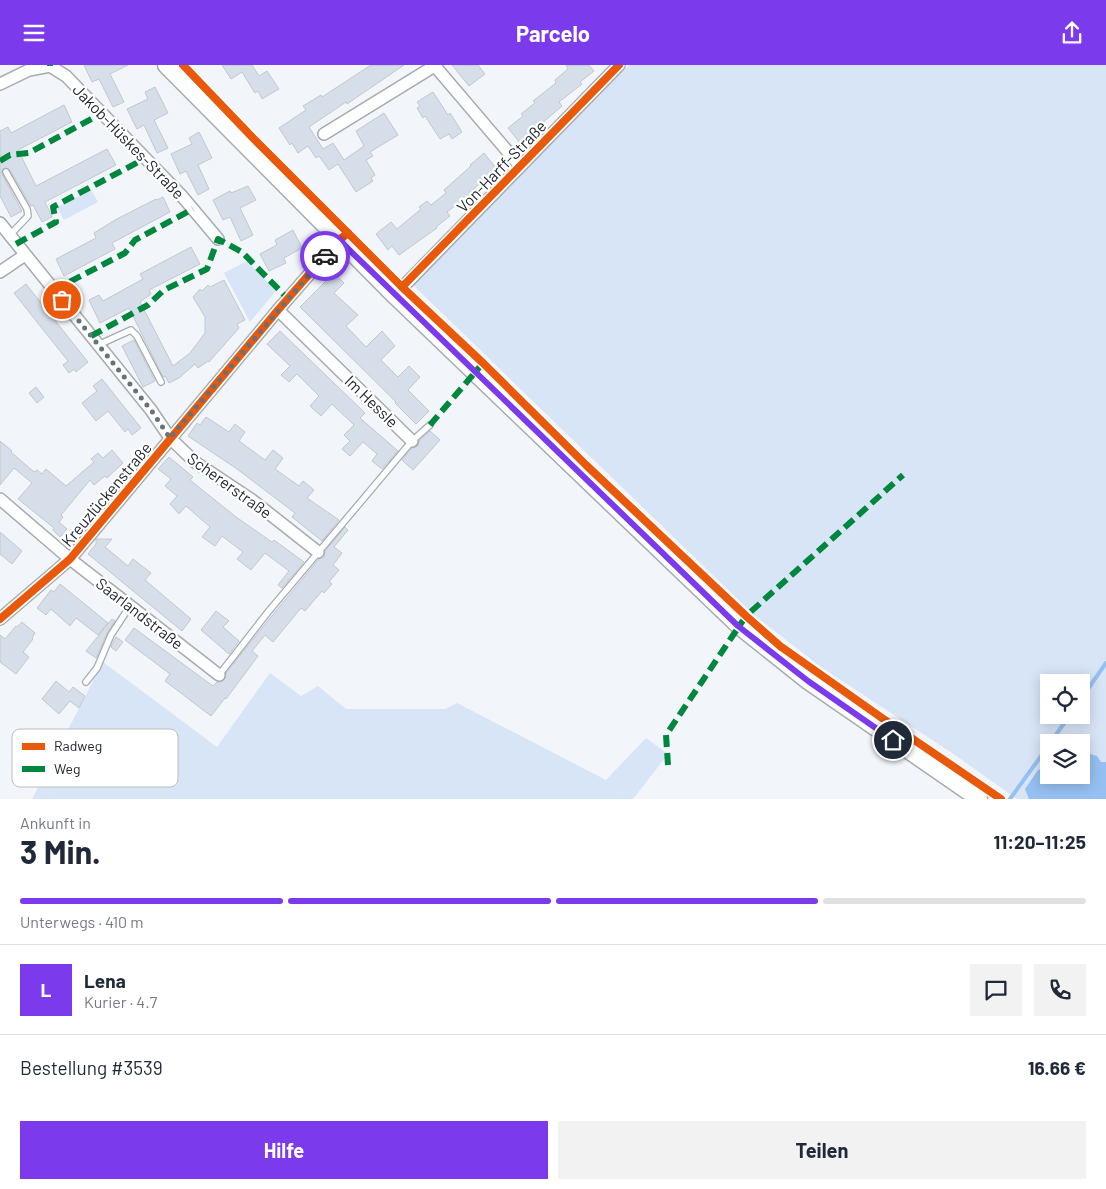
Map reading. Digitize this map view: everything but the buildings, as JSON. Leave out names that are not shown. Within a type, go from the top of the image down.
[{"type":"street","points":[[166,65],[394,295],[738,626],[808,681],[979,799]]},
{"type":"street","points":[[324,134],[435,65],[520,166]]},
{"type":"street","name":"Von-Harff-Straße","points":[[394,295],[619,65]]},
{"type":"street","name":"Jakob-Hüskes-Straße","points":[[0,84],[29,70],[50,66],[66,76],[181,195],[218,239]]},
{"type":"street","name":"Schererstraße","points":[[0,223],[151,410],[170,438],[195,462],[252,500],[318,552]]},
{"type":"street","name":"Kreuzlückenstraße","points":[[0,619],[70,559],[170,438],[339,240]]},
{"type":"street","points":[[0,272],[25,255]]},
{"type":"street","name":"Im Hessle","points":[[278,310],[412,441]]},
{"type":"street","name":"Saarlandstraße","points":[[0,499],[70,559],[219,675]]},
{"type":"lane","points":[[6,172],[27,209],[28,216],[10,235]]},
{"type":"lane","points":[[98,345],[131,330],[137,336],[161,382]]},
{"type":"lane","points":[[412,441],[430,425]]},
{"type":"lane","name":"Im Hessle","points":[[318,552],[412,441]]},
{"type":"lane","name":"Saarlandstraße","points":[[219,675],[318,552]]},
{"type":"lane","points":[[86,682],[96,668],[111,635],[130,606]]},
{"type":"shaded area","points":[[629,65],[1106,65],[1106,762],[1101,762],[1090,755],[1090,734],[1040,734],[1040,769],[1027,791],[1029,799],[1017,799],[955,755],[821,667],[754,615],[413,285]]},
{"type":"shaded area","points":[[91,190],[98,202],[64,220],[57,207]]},
{"type":"shaded area","points":[[247,261],[276,291],[250,322],[224,273]]},
{"type":"shaded area","points":[[103,662],[217,747],[270,673],[301,696],[318,686],[346,709],[445,709],[457,703],[606,780],[646,738],[668,754],[633,799],[32,799],[38,787],[178,787],[178,729],[68,729]]},
{"type":"water","points":[[1090,754],[1097,756],[1101,762],[1106,762],[1106,799],[1029,799],[1025,789],[1040,769],[1040,784],[1090,784]]},
{"type":"waterway","points":[[1090,686],[1106,663]]},
{"type":"waterway","points":[[1056,734],[1064,724]]},
{"type":"waterway","points":[[1010,799],[1040,757]]},
{"type":"marked path","points":[[0,161],[10,155],[29,153],[102,113]]},
{"type":"marked path","points":[[16,244],[56,222],[53,207],[146,158]]},
{"type":"marked path","points":[[54,290],[125,253],[135,240],[193,209]]},
{"type":"marked path","points":[[91,336],[148,305],[164,290],[207,269],[218,239],[242,252],[288,299]]},
{"type":"marked path","points":[[430,425],[483,363]]},
{"type":"marked path","points":[[668,765],[666,735],[746,616],[903,475]]},
{"type":"cycle path","points":[[183,65],[402,287],[746,616],[780,646],[1001,799]]},
{"type":"cycle path","points":[[402,287],[619,65]]},
{"type":"cycle path","points":[[0,619],[70,559],[278,310],[339,240],[348,233]]},
{"type":"way so far","points":[[62,300],[151,410],[170,438],[325,256]]},
{"type":"route","points":[[325,256],[339,240],[738,626],[808,681],[893,740]]}]
